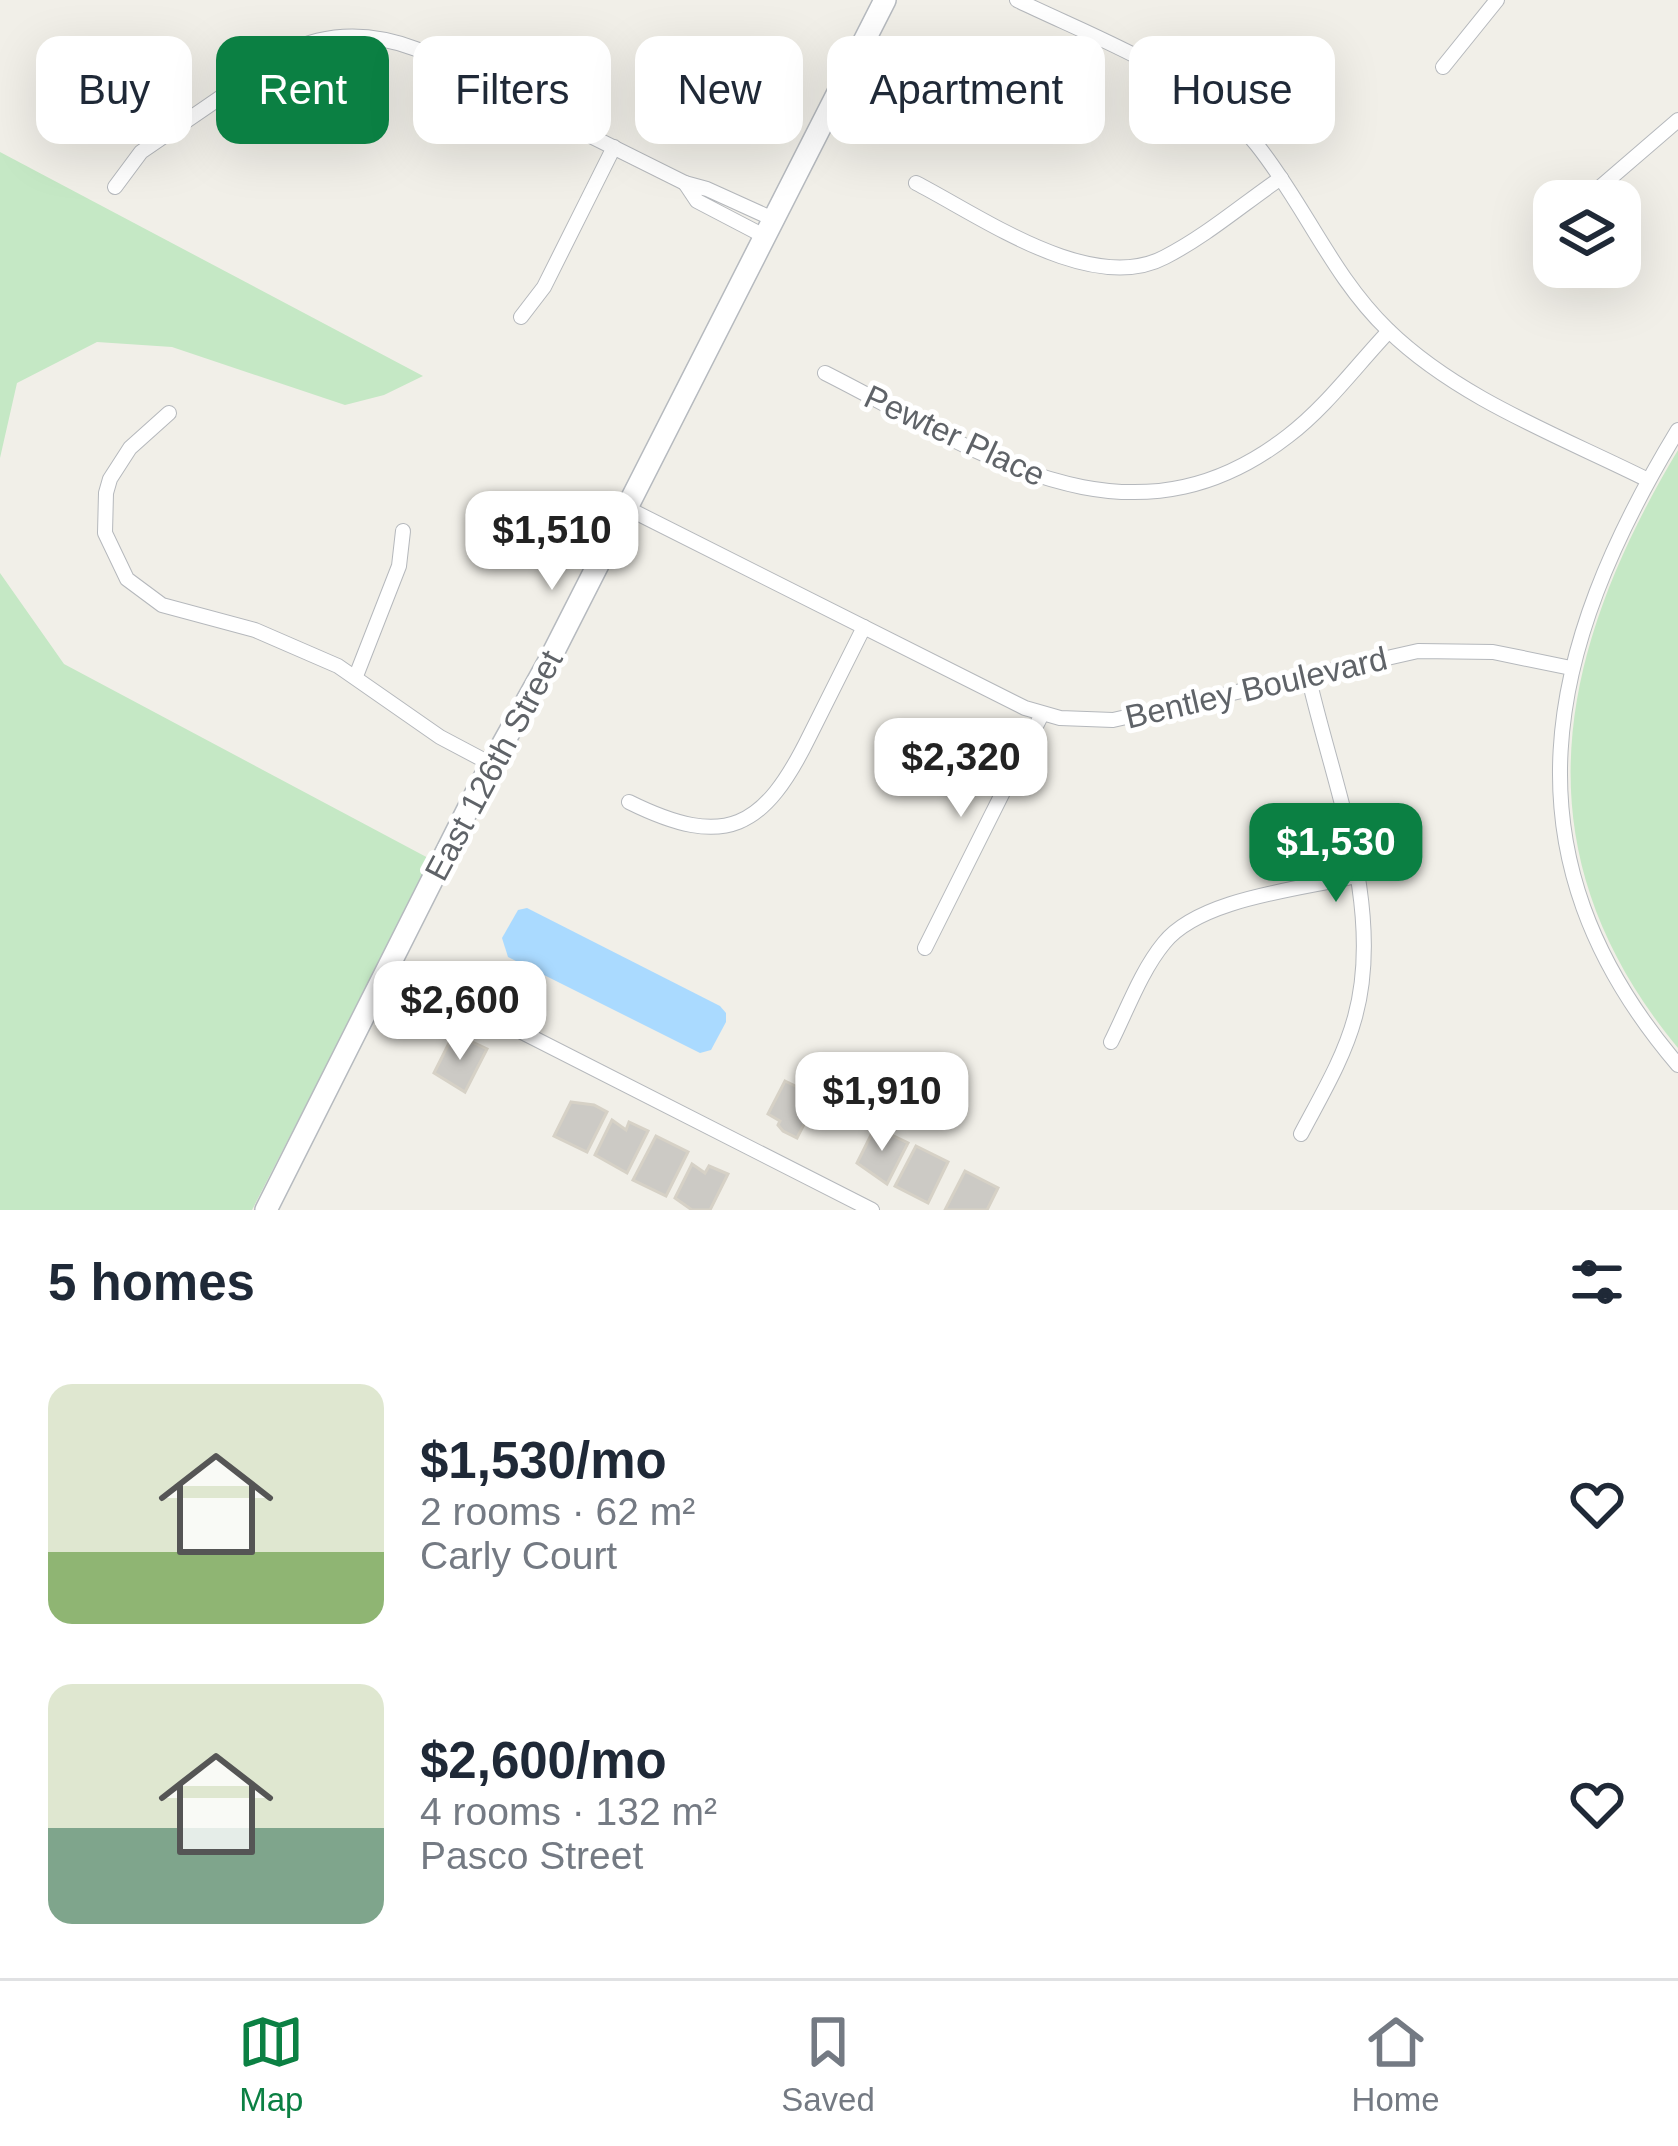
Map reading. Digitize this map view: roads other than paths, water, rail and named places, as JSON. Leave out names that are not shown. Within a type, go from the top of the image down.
[{"type":"main road","name":"East 126th Street","points":[[266,1210],[885,0]]},
{"type":"street","points":[[1017,0],[1183,83],[1243,129],[1280,178],[1340,275],[1389,331],[1462,386],[1648,480]]},
{"type":"street","points":[[1442,67],[1497,0]]},
{"type":"street","points":[[116,187],[141,152],[285,53],[310,42],[350,35],[416,49],[768,227]]},
{"type":"street","points":[[1608,180],[1678,120]]},
{"type":"street","points":[[521,316],[544,287],[614,147]]},
{"type":"street","points":[[916,183],[1077,264],[1115,270],[1164,258],[1280,178]]},
{"type":"street","name":"Pewter Place","points":[[825,373],[1034,476],[1086,490],[1157,492],[1230,472],[1273,447],[1312,416],[1389,331]]},
{"type":"street","points":[[169,413],[130,448],[106,493],[105,533],[127,579],[162,605],[255,630],[356,676],[440,736],[491,764]]},
{"type":"street","points":[[1678,430],[1605,566],[1585,617],[1571,668],[1561,738],[1561,788],[1570,860],[1584,910],[1619,985],[1678,1065]]},
{"type":"street","name":"Bentley Boulevard","points":[[627,508],[1042,715],[1113,720],[1418,651],[1493,652],[1571,668]]},
{"type":"street","points":[[356,676],[399,566],[403,531]]},
{"type":"street","points":[[629,802],[663,819],[695,827],[736,822],[761,808],[785,784],[864,628]]},
{"type":"street","points":[[1301,1134],[1351,1033],[1360,994],[1365,923],[1307,675]]},
{"type":"street","points":[[925,948],[1042,715]]},
{"type":"street","points":[[1111,1042],[1156,954],[1183,925],[1210,911],[1356,876]]},
{"type":"street","points":[[388,964],[872,1210]]},
{"type":"water","points":[[527,908],[720,1006],[726,1022],[711,1050],[700,1053],[508,957],[502,938],[518,910]]}]
